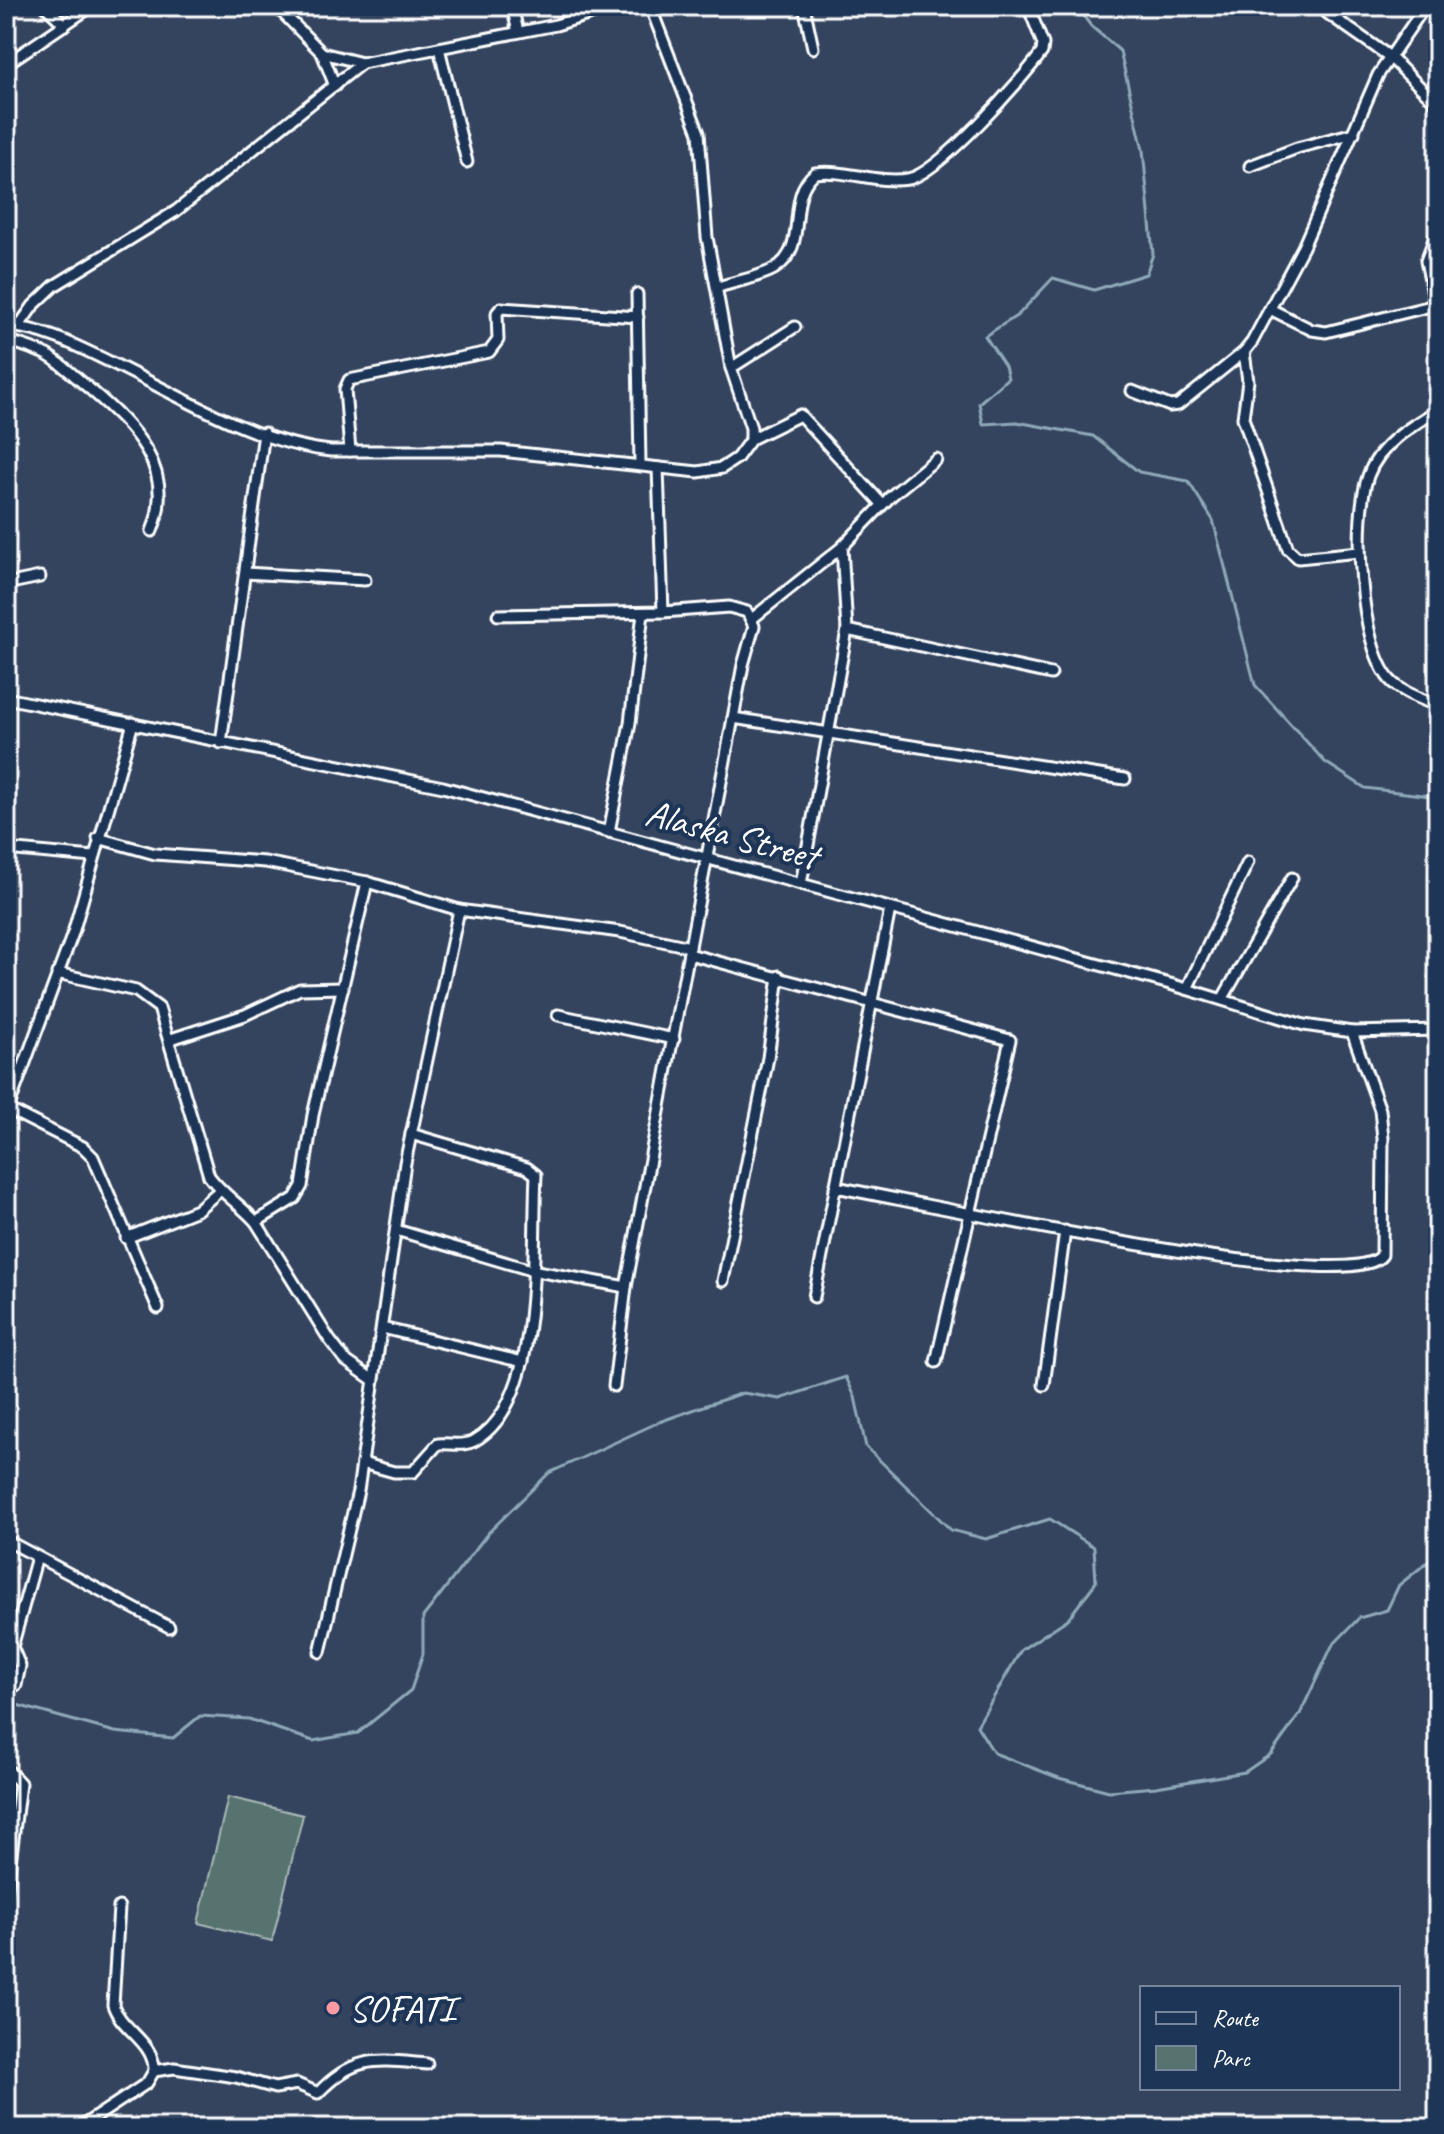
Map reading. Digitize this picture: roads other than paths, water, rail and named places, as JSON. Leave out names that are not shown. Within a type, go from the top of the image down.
[{"type":"street","points":[[45,6],[65,25]]},
{"type":"street","points":[[6,64],[92,6]]},
{"type":"street","points":[[276,6],[322,53],[335,86]]},
{"type":"street","points":[[512,6],[518,32]]},
{"type":"street","points":[[322,53],[362,63],[556,25],[616,6]]},
{"type":"street","points":[[650,6],[699,133],[707,237],[719,287],[731,368],[751,428],[751,439]]},
{"type":"street","points":[[804,6],[813,48]]},
{"type":"street","points":[[719,287],[773,269],[783,261],[796,238],[799,190],[815,173],[829,171],[892,179],[919,176],[995,108],[1042,52],[1043,44],[1028,6]]},
{"type":"street","points":[[1317,6],[1390,57],[1438,105]]},
{"type":"street","points":[[1132,391],[1170,406],[1178,405],[1244,352],[1303,247],[1378,75],[1425,6]]},
{"type":"street","points":[[439,48],[467,162]]},
{"type":"street","points":[[19,326],[33,306],[54,286],[176,211],[362,63]]},
{"type":"street","points":[[1250,166],[1297,148],[1354,133]]},
{"type":"street","points":[[1438,229],[1426,261],[1438,318]]},
{"type":"street","points":[[637,294],[640,464]]},
{"type":"street","points":[[1270,309],[1312,330],[1326,332],[1435,305]]},
{"type":"street","points":[[350,451],[345,389],[349,380],[489,352],[498,340],[497,313],[501,308],[638,317]]},
{"type":"street","points":[[6,326],[19,326],[66,341],[264,433],[304,447],[350,451],[501,451],[698,472],[722,468],[737,458],[751,439],[800,415],[882,504]]},
{"type":"street","points":[[731,368],[795,327]]},
{"type":"street","points":[[6,339],[58,362],[116,412],[145,443],[153,464],[160,510],[152,531]]},
{"type":"street","points":[[1244,352],[1248,381],[1243,418],[1288,549],[1298,558],[1359,552]]},
{"type":"street","points":[[1438,410],[1398,436],[1368,477],[1359,552],[1361,589],[1385,673],[1413,696],[1438,706]]},
{"type":"street","points":[[221,743],[264,433]]},
{"type":"street","points":[[753,618],[842,547],[882,504],[936,459]]},
{"type":"street","points":[[658,468],[663,612]]},
{"type":"street","points":[[801,884],[831,733],[847,630],[842,547]]},
{"type":"street","points":[[245,573],[365,580]]},
{"type":"street","points":[[6,584],[40,577]]},
{"type":"street","points":[[498,615],[643,613],[729,607],[747,612],[753,618],[754,626],[733,718],[626,1287],[614,1386]]},
{"type":"street","points":[[609,832],[630,723],[643,613]]},
{"type":"street","points":[[847,630],[1051,674]]},
{"type":"street","name":"Alaska Street","points":[[6,698],[443,787],[1223,998],[1304,1025],[1352,1032],[1438,1030]]},
{"type":"street","points":[[733,718],[1125,779]]},
{"type":"street","points":[[133,723],[57,973],[7,1112],[83,1147],[93,1157],[158,1308]]},
{"type":"street","points":[[98,838],[155,854],[265,862],[367,882],[459,910],[620,932],[1010,1040],[936,1362]]},
{"type":"street","points":[[6,849],[93,857]]},
{"type":"street","points":[[1187,989],[1248,862]]},
{"type":"street","points":[[1223,998],[1292,878]]},
{"type":"street","points":[[256,1222],[295,1198],[302,1186],[313,1115],[367,882]]},
{"type":"street","points":[[814,1297],[890,909]]},
{"type":"street","points":[[320,1652],[362,1463],[411,1134],[459,910]]},
{"type":"street","points":[[57,973],[136,991],[159,1008],[171,1039],[204,1160],[219,1191],[239,1203],[256,1222],[329,1339],[345,1360],[373,1380]]},
{"type":"street","points":[[723,1281],[768,1058],[779,976]]},
{"type":"street","points":[[171,1039],[245,1015],[300,989],[343,988]]},
{"type":"street","points":[[558,1015],[674,1039]]},
{"type":"street","points":[[835,1187],[1065,1231],[1271,1265],[1324,1268],[1377,1262],[1383,1238],[1383,1138],[1372,1082],[1352,1032]]},
{"type":"street","points":[[362,1463],[394,1472],[413,1472],[438,1444],[472,1443],[506,1412],[523,1362],[530,1324],[536,1175],[533,1170],[411,1134]]},
{"type":"street","points":[[126,1238],[197,1210],[219,1191]]},
{"type":"street","points":[[396,1230],[531,1270],[626,1287]]},
{"type":"street","points":[[1044,1385],[1065,1231]]},
{"type":"street","points":[[382,1328],[523,1362]]},
{"type":"street","points":[[6,1540],[169,1627]]},
{"type":"street","points":[[16,1685],[20,1666],[12,1647],[37,1557]]},
{"type":"street","points":[[6,1768],[20,1783],[6,1895]]},
{"type":"street","points":[[79,2128],[147,2083],[154,2071],[151,2052],[117,2016],[113,2005],[119,1907]]},
{"type":"street","points":[[154,2071],[174,2068],[236,2077],[275,2088],[297,2084],[318,2093],[332,2078],[368,2060],[427,2064]]},
{"type":"waterway","points":[[1076,6],[1091,26],[1120,51],[1143,150],[1153,254],[1146,274],[1094,290],[1053,278],[1018,315],[985,336],[1005,366],[1008,378],[979,403],[983,424],[1017,422],[1093,436],[1139,472],[1188,481],[1213,520],[1255,685],[1325,762],[1365,788],[1438,797]]},
{"type":"waterway","points":[[6,1702],[115,1732],[173,1738],[200,1716],[249,1719],[313,1741],[358,1733],[411,1690],[423,1654],[423,1617],[488,1533],[549,1473],[659,1422],[743,1393],[780,1399],[846,1377],[855,1397],[866,1447],[951,1530],[986,1539],[1050,1519],[1094,1547],[1096,1582],[1068,1619],[1021,1650],[977,1726],[994,1753],[1059,1778],[1109,1791],[1156,1787],[1245,1772],[1271,1754],[1300,1714],[1332,1646],[1359,1618],[1387,1610],[1399,1585],[1429,1561],[1438,1563]]},
{"type":"place","name":"SOFATI","points":[[333,2008]]}]
